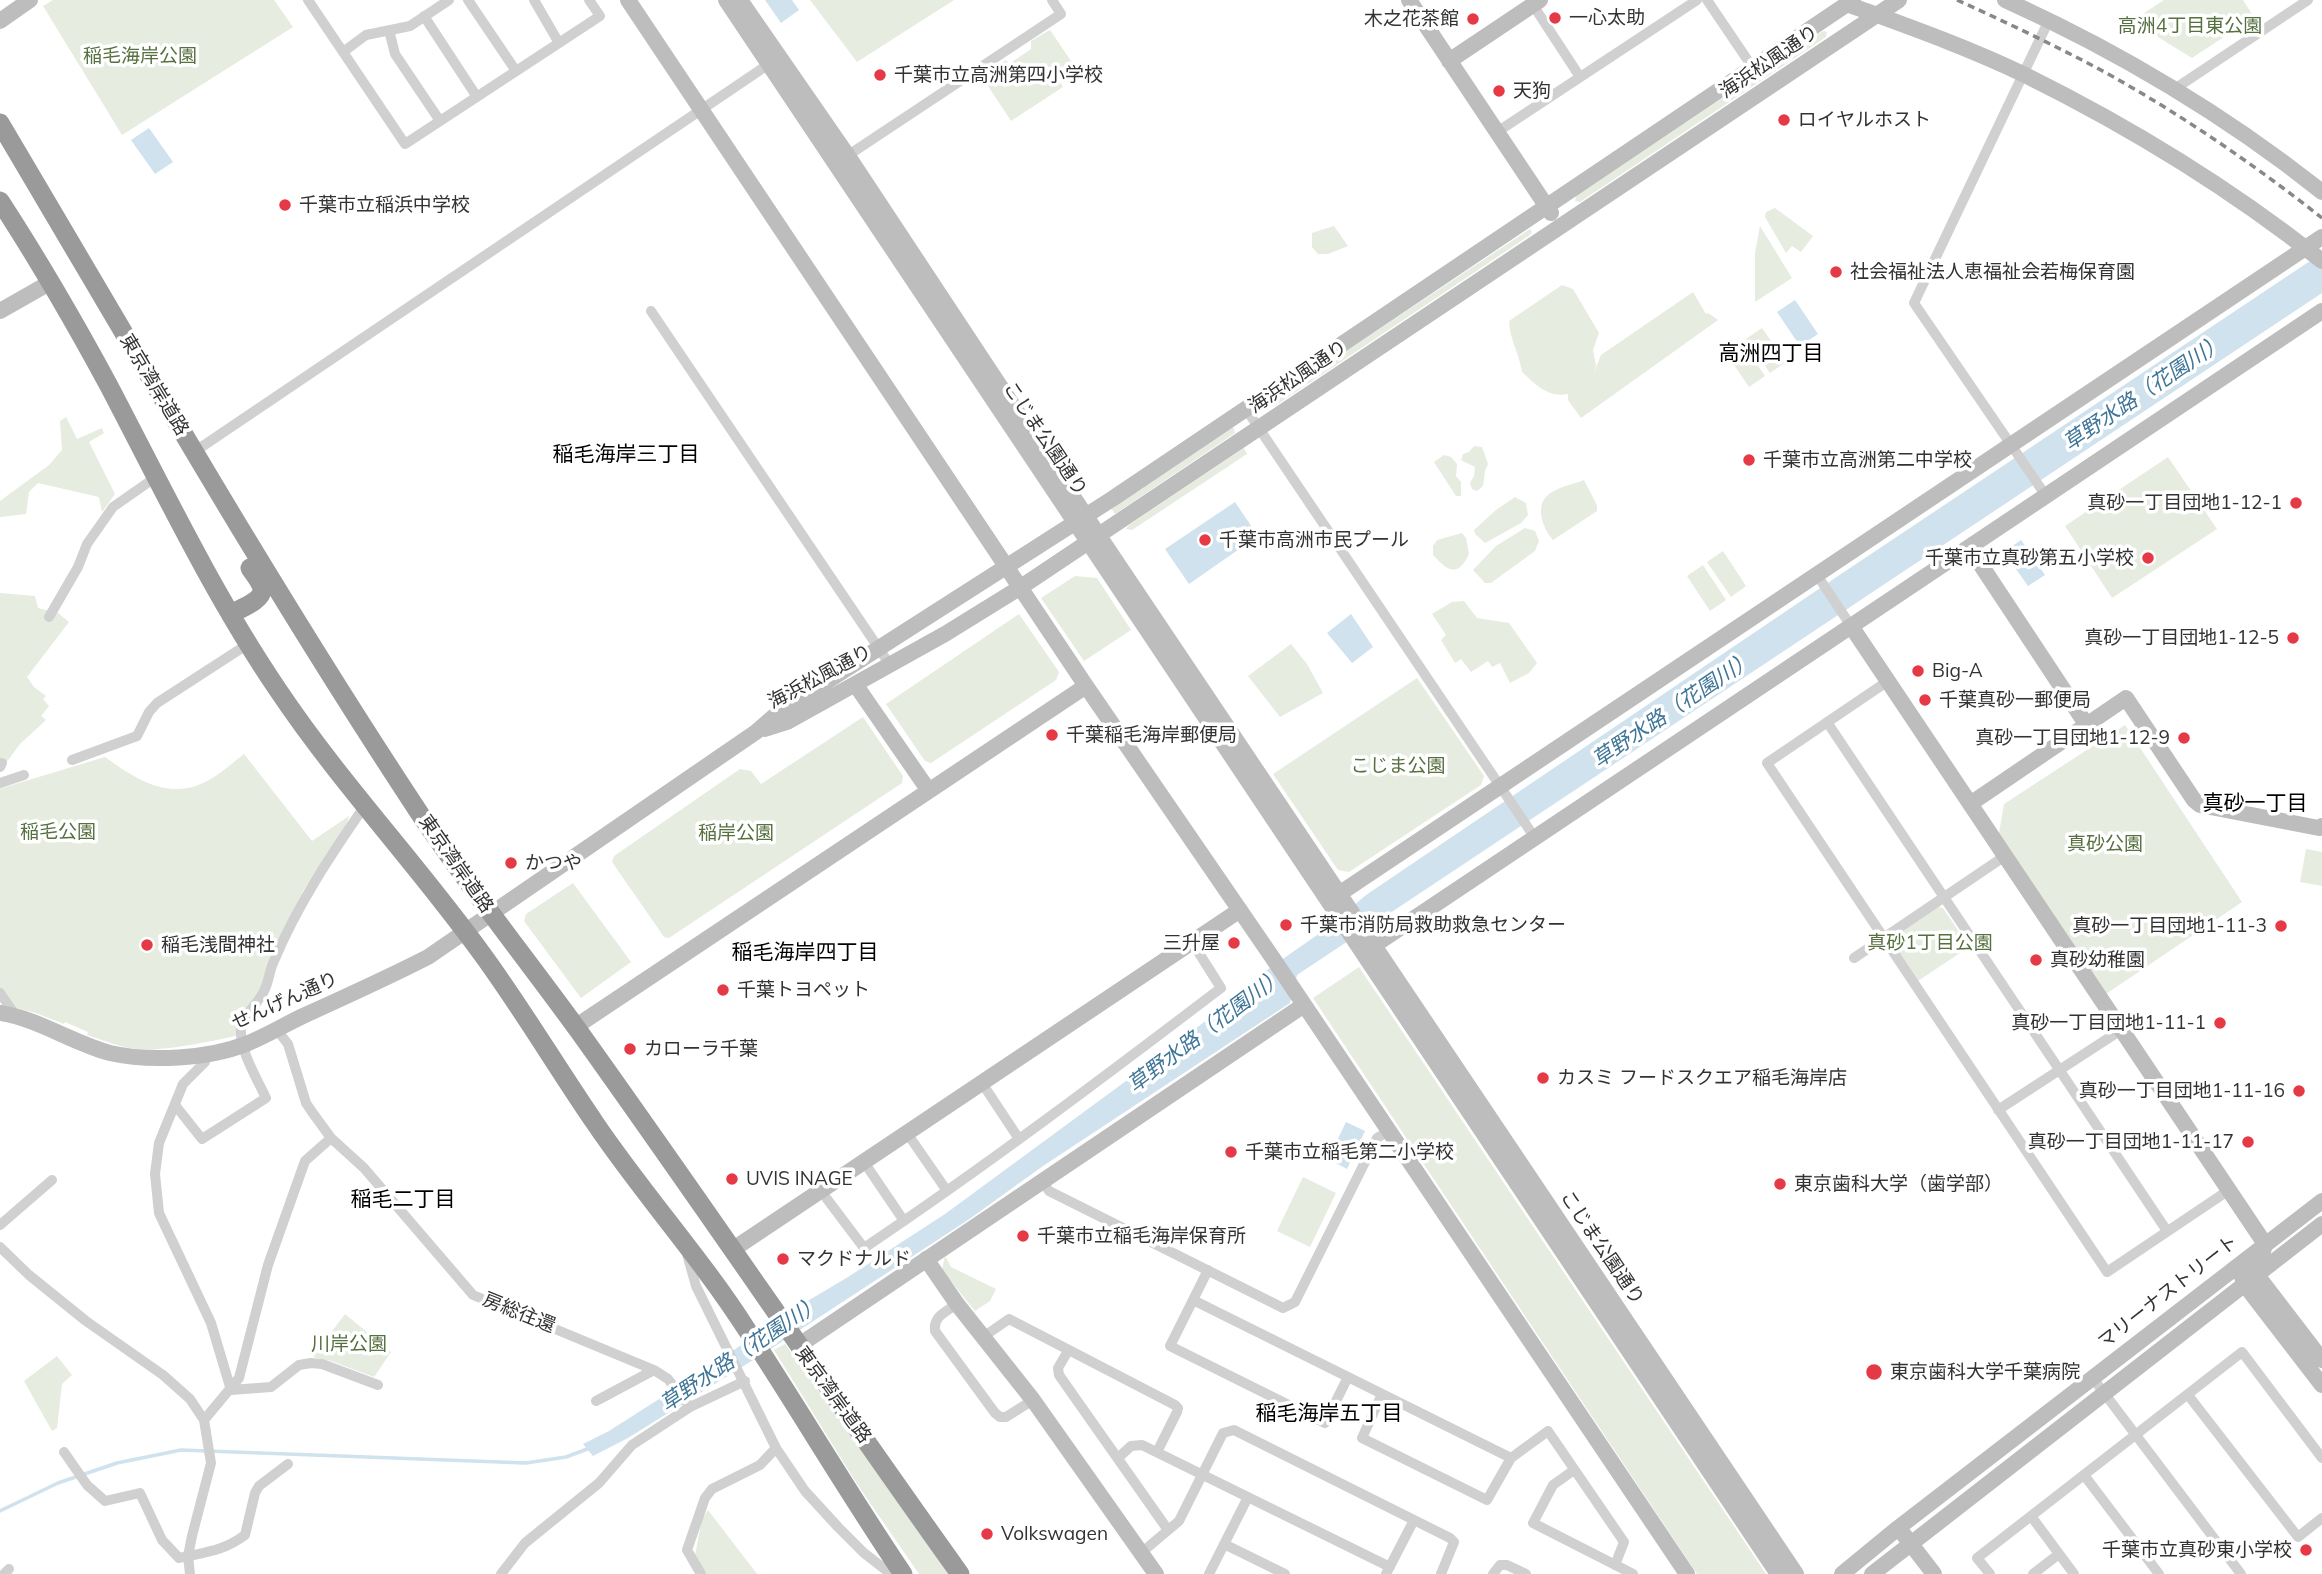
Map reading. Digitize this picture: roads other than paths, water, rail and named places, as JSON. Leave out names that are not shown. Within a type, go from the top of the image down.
[{"type":"highway","name":"東京湾岸道路","points":[[0,123],[300,628],[418,810],[490,914],[576,1027],[960,1574]]},
{"type":"highway","name":"東京湾岸道路","points":[[0,201],[51,282],[195,552],[248,644],[299,721],[364,807],[466,932],[562,1070],[596,1125],[758,1346],[838,1476],[904,1574]]},
{"type":"highway","points":[[226,505],[249,565],[262,590],[258,598],[231,614]]},
{"type":"highway","points":[[418,810],[438,858],[473,912],[474,919],[466,932]]},
{"type":"highway","points":[[490,914],[487,927],[490,942],[524,993],[562,1070]]},
{"type":"street","points":[[0,11],[16,0]]},
{"type":"street","points":[[0,21],[30,0]]},
{"type":"street","points":[[308,0],[405,144],[600,16],[589,0]]},
{"type":"street","points":[[343,52],[366,35],[410,26],[449,0]]},
{"type":"street","points":[[468,0],[516,71]]},
{"type":"street","points":[[534,0],[559,43]]},
{"type":"street","points":[[628,0],[1086,686],[1302,1001],[1687,1574]]},
{"type":"street","name":"こじま公園通り","points":[[726,0],[769,64],[842,160]]},
{"type":"street","name":"こじま公園通り","points":[[740,0],[842,160],[1368,949],[1778,1574]]},
{"type":"street","points":[[842,160],[1061,13],[1052,0]]},
{"type":"street","points":[[1409,0],[1561,226]]},
{"type":"street","points":[[1497,132],[1697,0]]},
{"type":"street","points":[[1707,0],[1753,68]]},
{"type":"street","name":"海浜松風通り","points":[[756,732],[786,722],[945,634],[1021,587],[1899,0]]},
{"type":"street","points":[[2005,0],[2049,20],[2173,90],[2274,156],[2322,192]]},
{"type":"street","points":[[2173,90],[2308,0]]},
{"type":"street","points":[[1845,1],[2023,74],[2130,131],[2173,157],[2322,261]]},
{"type":"street","name":"海浜松風通り","points":[[756,732],[779,712],[1081,519],[1246,409],[1753,68],[1845,1]]},
{"type":"street","points":[[1449,61],[1537,3],[1580,77]]},
{"type":"street","points":[[424,16],[477,97]]},
{"type":"street","points":[[2046,496],[1914,303],[2049,20]]},
{"type":"street","points":[[389,30],[395,54],[440,121]]},
{"type":"street","points":[[194,452],[769,64]]},
{"type":"street","points":[[1334,898],[2322,237]]},
{"type":"street","points":[[0,311],[51,282]]},
{"type":"street","points":[[651,311],[890,665]]},
{"type":"street","points":[[1368,949],[2322,311]]},
{"type":"street","points":[[1246,409],[1535,838]]},
{"type":"street","points":[[49,617],[78,567],[87,544],[113,507],[156,477]]},
{"type":"street","points":[[1969,547],[2086,724]]},
{"type":"street","points":[[1817,575],[2265,1244],[2251,1280]]},
{"type":"street","points":[[72,761],[137,736],[149,712],[157,703],[248,644]]},
{"type":"street","points":[[1888,681],[1766,763],[2106,1272],[2229,1190]]},
{"type":"street","points":[[855,684],[929,791]]},
{"type":"street","points":[[576,1027],[1086,686]]},
{"type":"street","points":[[1970,804],[2126,698],[2200,806],[2322,827]]},
{"type":"street","points":[[1827,722],[1942,898],[2167,1231]]},
{"type":"street","name":"せんげん通り","points":[[8,1014],[110,1053],[167,1057],[207,1054],[243,1045],[372,986],[428,957],[756,732]]},
{"type":"street","points":[[0,783],[23,775]]},
{"type":"street","points":[[175,1105],[202,1139],[266,1098],[243,1045],[241,1026],[257,1005],[273,963],[316,877],[364,807]]},
{"type":"street","points":[[1854,958],[2005,856]]},
{"type":"street","points":[[732,1250],[1240,910]]},
{"type":"street","points":[[821,1191],[864,1248],[1019,1139],[1221,988],[1192,942]]},
{"type":"street","name":"こじま公園通り","points":[[1368,949],[1796,1574]]},
{"type":"street","points":[[0,993],[8,1014]]},
{"type":"street","points":[[789,1333],[926,1259],[1302,1001]]},
{"type":"street","name":"房総往還","points":[[277,1030],[288,1044],[306,1103],[331,1138],[365,1168],[473,1295],[654,1370],[668,1379],[688,1405]]},
{"type":"street","points":[[1998,1110],[2121,1030]]},
{"type":"street","points":[[207,1054],[205,1062],[183,1084],[162,1133],[155,1174],[159,1213],[211,1323],[231,1390]]},
{"type":"street","points":[[982,1083],[1019,1139]]},
{"type":"street","points":[[1042,1181],[1049,1191],[1283,1308],[1295,1302],[1377,1138],[1389,1131]]},
{"type":"street","points":[[907,1133],[947,1191]]},
{"type":"street","points":[[204,1420],[239,1378],[268,1265],[305,1161],[331,1138]]},
{"type":"street","points":[[864,1162],[904,1221]]},
{"type":"street","points":[[0,1225],[52,1180]]},
{"type":"street","name":"マリーナストリート","points":[[1842,1574],[2092,1377],[2322,1201]]},
{"type":"street","points":[[1872,1574],[2322,1224]]},
{"type":"street","points":[[684,1242],[696,1286],[776,1448],[804,1491],[864,1553],[891,1574]]},
{"type":"street","points":[[0,1247],[29,1275],[86,1321],[163,1375],[190,1399],[204,1420],[211,1463],[188,1556],[190,1574]]},
{"type":"street","points":[[926,1259],[957,1304],[1033,1400],[1156,1574]]},
{"type":"street","points":[[2238,1265],[2322,1360]]},
{"type":"street","points":[[1208,1270],[1170,1346],[1325,1423],[1348,1377]]},
{"type":"street","points":[[2251,1280],[2322,1385]]},
{"type":"street","points":[[1193,1300],[1511,1458]]},
{"type":"street","points":[[957,1304],[937,1318],[935,1331],[995,1413],[1000,1418],[1006,1417],[1033,1400]]},
{"type":"street","points":[[983,1337],[1009,1319],[1175,1405],[1177,1412],[1157,1452]]},
{"type":"street","points":[[1068,1351],[1058,1368],[1059,1375],[1168,1530]]},
{"type":"street","points":[[1990,1574],[1977,1558],[2242,1352],[2320,1452]]},
{"type":"street","points":[[231,1390],[271,1387],[299,1365],[312,1363],[322,1364],[378,1385]]},
{"type":"street","points":[[596,1401],[654,1370]]},
{"type":"street","points":[[2092,1377],[2241,1574]]},
{"type":"street","points":[[501,1574],[525,1543],[599,1483],[632,1445],[688,1405],[742,1378]]},
{"type":"street","points":[[1382,1394],[1362,1438],[1488,1500],[1511,1458],[1548,1431],[1624,1542],[1615,1565]]},
{"type":"street","points":[[2188,1395],[2298,1537],[2322,1518]]},
{"type":"street","points":[[1142,1553],[1179,1521],[1223,1433],[1234,1430],[1450,1538],[1454,1542],[1441,1574]]},
{"type":"street","points":[[1118,1458],[1137,1444],[1157,1452],[1388,1570],[1414,1520]]},
{"type":"street","points":[[701,1574],[687,1550],[705,1498],[712,1489],[760,1465],[776,1448]]},
{"type":"street","points":[[64,1452],[87,1485],[105,1500],[140,1493],[162,1540],[179,1558],[223,1549],[245,1535],[259,1486],[288,1464]]},
{"type":"street","points":[[1574,1470],[1553,1485],[1534,1523],[1633,1574]]},
{"type":"street","points":[[2084,1475],[2159,1574]]},
{"type":"street","points":[[1209,1574],[1248,1497]]},
{"type":"street","points":[[2031,1516],[2074,1574]]},
{"type":"street","points":[[1898,1528],[1934,1574]]},
{"type":"street","points":[[1224,1544],[1285,1574]]},
{"type":"street","points":[[2033,1574],[2059,1554]]},
{"type":"street","points":[[1493,1574],[1500,1565],[1507,1565],[1526,1574]]},
{"type":"water","points":[[765,0],[792,0],[799,10],[781,23]]},
{"type":"water","points":[[149,128],[173,162],[155,174],[131,140]]},
{"type":"water","points":[[2322,253],[2322,293],[1297,975],[1290,1003],[1043,1166],[968,1220],[766,1352],[628,1438],[593,1456],[583,1444],[609,1431],[717,1362],[779,1318],[945,1214],[1160,1056],[1247,989],[1267,970],[1330,926],[1366,895]]},
{"type":"water","points":[[1795,300],[1818,334],[1800,346],[1777,312]]},
{"type":"water","points":[[1235,502],[1258,536],[1189,584],[1165,549]]},
{"type":"water","points":[[2021,540],[2045,575],[2028,586],[2004,552]]},
{"type":"water","points":[[1351,614],[1373,647],[1352,663],[1327,633]]},
{"type":"water","points":[[1346,1122],[1365,1131],[1347,1169],[1328,1159]]},
{"type":"waterway","name":"草野水路（花園川）","points":[[0,1511],[58,1483],[117,1463],[181,1450],[526,1463],[566,1457],[590,1448]]},
{"type":"railway","points":[[1957,0],[2067,52],[2144,94],[2236,154],[2322,218]]},
{"type":"place","name":"一心太助","points":[[1555,18]]},
{"type":"place","name":"木之花茶館","points":[[1473,19]]},
{"type":"place","name":"千葉市立高洲第四小学校","points":[[880,75]]},
{"type":"place","name":"天狗","points":[[1499,91]]},
{"type":"place","name":"ロイヤルホスト","points":[[1784,120]]},
{"type":"place","name":"千葉市立稲浜中学校","points":[[285,205]]},
{"type":"place","name":"社会福祉法人恵福祉会若梅保育園","points":[[1836,272]]},
{"type":"place","name":"千葉市立高洲第二中学校","points":[[1749,460]]},
{"type":"place","name":"真砂一丁目団地1-12-1","points":[[2296,503]]},
{"type":"place","name":"千葉市高洲市民プール","points":[[1205,540]]},
{"type":"place","name":"千葉市立真砂第五小学校","points":[[2148,558]]},
{"type":"place","name":"真砂一丁目団地1-12-5","points":[[2293,638]]},
{"type":"place","name":"Big-A","points":[[1918,671]]},
{"type":"place","name":"千葉真砂一郵便局","points":[[1925,700]]},
{"type":"place","name":"千葉稲毛海岸郵便局","points":[[1052,735]]},
{"type":"place","name":"真砂一丁目団地1-12-9","points":[[2184,738]]},
{"type":"place","name":"かつや","points":[[511,863]]},
{"type":"place","name":"千葉市消防局救助救急センター","points":[[1286,925]]},
{"type":"place","name":"真砂一丁目団地1-11-3","points":[[2281,926]]},
{"type":"place","name":"三升屋","points":[[1234,943]]},
{"type":"place","name":"稲毛浅間神社","points":[[147,945]]},
{"type":"place","name":"真砂幼稚園","points":[[2036,960]]},
{"type":"place","name":"千葉トヨペット","points":[[723,990]]},
{"type":"place","name":"真砂一丁目団地1-11-1","points":[[2220,1023]]},
{"type":"place","name":"カローラ千葉","points":[[630,1049]]},
{"type":"place","name":"カスミ フードスクエア稲毛海岸店","points":[[1543,1078]]},
{"type":"place","name":"真砂一丁目団地1-11-16","points":[[2299,1091]]},
{"type":"place","name":"真砂一丁目団地1-11-17","points":[[2248,1142]]},
{"type":"place","name":"千葉市立稲毛第二小学校","points":[[1231,1152]]},
{"type":"place","name":"UVIS INAGE","points":[[732,1179]]},
{"type":"place","name":"東京歯科大学（歯学部）","points":[[1780,1184]]},
{"type":"place","name":"千葉市立稲毛海岸保育所","points":[[1023,1236]]},
{"type":"place","name":"マクドナルド","points":[[783,1259]]},
{"type":"place","name":"東京歯科大学千葉病院","points":[[1874,1372]]},
{"type":"place","name":"Volkswagen","points":[[987,1534]]},
{"type":"place","name":"千葉市立真砂東小学校","points":[[2306,1550]]},
{"type":"district","name":"高洲四丁目","points":[[1771,354]]},
{"type":"district","name":"稲毛海岸三丁目","points":[[626,455]]},
{"type":"district","name":"真砂一丁目","points":[[2255,804]]},
{"type":"district","name":"稲毛海岸四丁目","points":[[805,953]]},
{"type":"district","name":"稲毛二丁目","points":[[403,1200]]},
{"type":"district","name":"稲毛海岸五丁目","points":[[1329,1414]]},
{"type":"park label","name":"高洲4丁目東公園","points":[[2190,26]]},
{"type":"park label","name":"稲毛海岸公園","points":[[140,56]]},
{"type":"park label","name":"こじま公園","points":[[1398,766]]},
{"type":"park label","name":"稲毛公園","points":[[58,832]]},
{"type":"park label","name":"稲岸公園","points":[[736,833]]},
{"type":"park label","name":"真砂公園","points":[[2105,844]]},
{"type":"park label","name":"真砂1丁目公園","points":[[1930,943]]},
{"type":"park label","name":"川岸公園","points":[[349,1344]]}]
